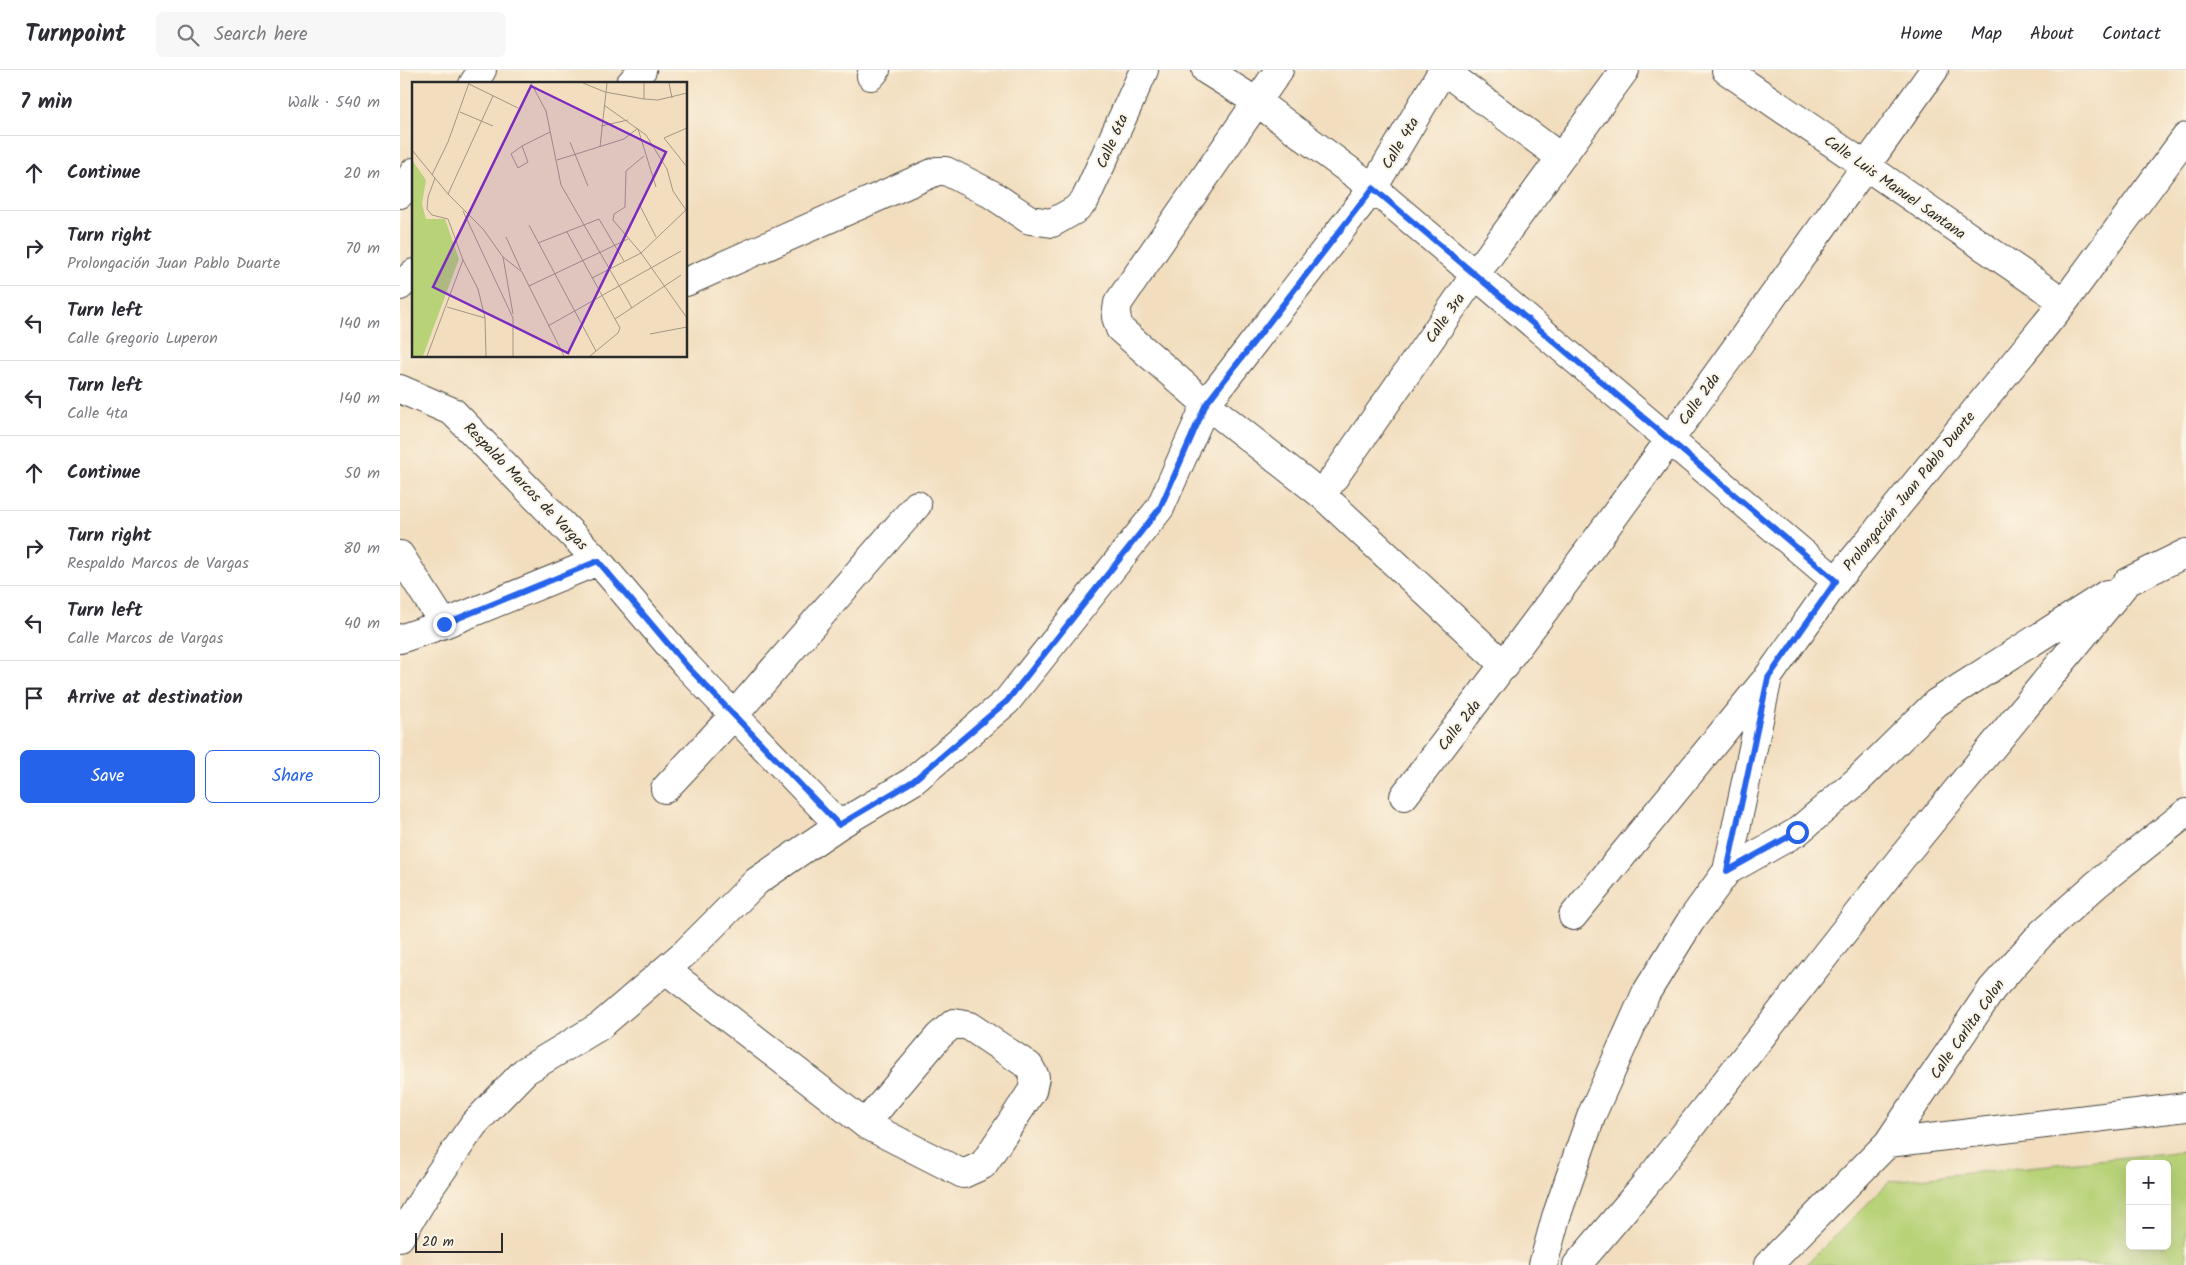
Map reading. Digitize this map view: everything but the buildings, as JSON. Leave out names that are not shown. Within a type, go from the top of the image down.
[{"type":"street","points":[[474,82],[482,70]]},
{"type":"street","points":[[632,82],[642,70]]},
{"type":"street","name":"Calle 6ta","points":[[688,281],[937,171],[946,171],[990,194],[1030,220],[1052,223],[1075,210],[1085,200],[1144,70]]},
{"type":"street","points":[[1206,70],[1257,102],[1373,188],[1836,581]]},
{"type":"street","points":[[1279,70],[1118,303],[1116,317],[1120,328],[1206,404],[1322,495],[1505,666]]},
{"type":"street","points":[[1443,70],[1560,157]]},
{"type":"street","name":"Calle 4ta","points":[[400,1237],[431,1186],[474,1124],[525,1071],[600,1026],[666,970],[757,881],[839,825],[913,781],[1007,701],[1160,508],[1206,404],[1373,188],[1443,70]]},
{"type":"street","name":"Calle 3ra","points":[[1322,495],[1475,275],[1625,70]]},
{"type":"street","name":"Calle Luis Manuel Santana","points":[[1726,70],[2064,302]]},
{"type":"street","name":"Calle 2da","points":[[1404,796],[1505,666],[1670,440],[1934,70]]},
{"type":"street","name":"Prolongación Juan Pablo Duarte","points":[[1543,1265],[1556,1217],[1592,1114],[1646,994],[1690,922],[1727,871],[1768,678],[1836,581],[2064,302],[2186,137]]},
{"type":"street","points":[[400,194],[412,175]]},
{"type":"street","points":[[400,286],[412,275]]},
{"type":"street","name":"Respaldo Marcos de Vargas","points":[[400,389],[453,412],[598,561],[686,665],[839,825]]},
{"type":"street","points":[[665,789],[734,715],[916,505]]},
{"type":"street","points":[[1727,871],[1797,832],[1857,781],[1936,703],[2127,582],[2186,554]]},
{"type":"street","points":[[400,555],[444,624]]},
{"type":"street","points":[[400,639],[444,624],[598,561]]},
{"type":"street","points":[[1577,1265],[1650,1178],[1900,860],[2127,582]]},
{"type":"street","points":[[1573,916],[1768,678]]},
{"type":"street","name":"Calle Carlita Colon","points":[[1768,1265],[1888,1143],[1992,989],[2042,933],[2097,884],[2186,813]]},
{"type":"street","points":[[666,970],[865,1124],[963,1174],[983,1165],[1032,1091],[1035,1077],[1029,1066],[1022,1061],[969,1026],[954,1023],[939,1036],[865,1124]]},
{"type":"street","points":[[1888,1143],[2186,1107]]},
{"type":"green space","points":[[2186,1151],[2186,1265],[1806,1265],[1890,1181]]},
{"type":"route","points":[[444,624],[598,561],[686,665],[839,825],[913,781],[1007,701],[1160,508],[1206,404],[1373,188],[1836,581],[1768,678],[1727,871],[1797,832]]}]
